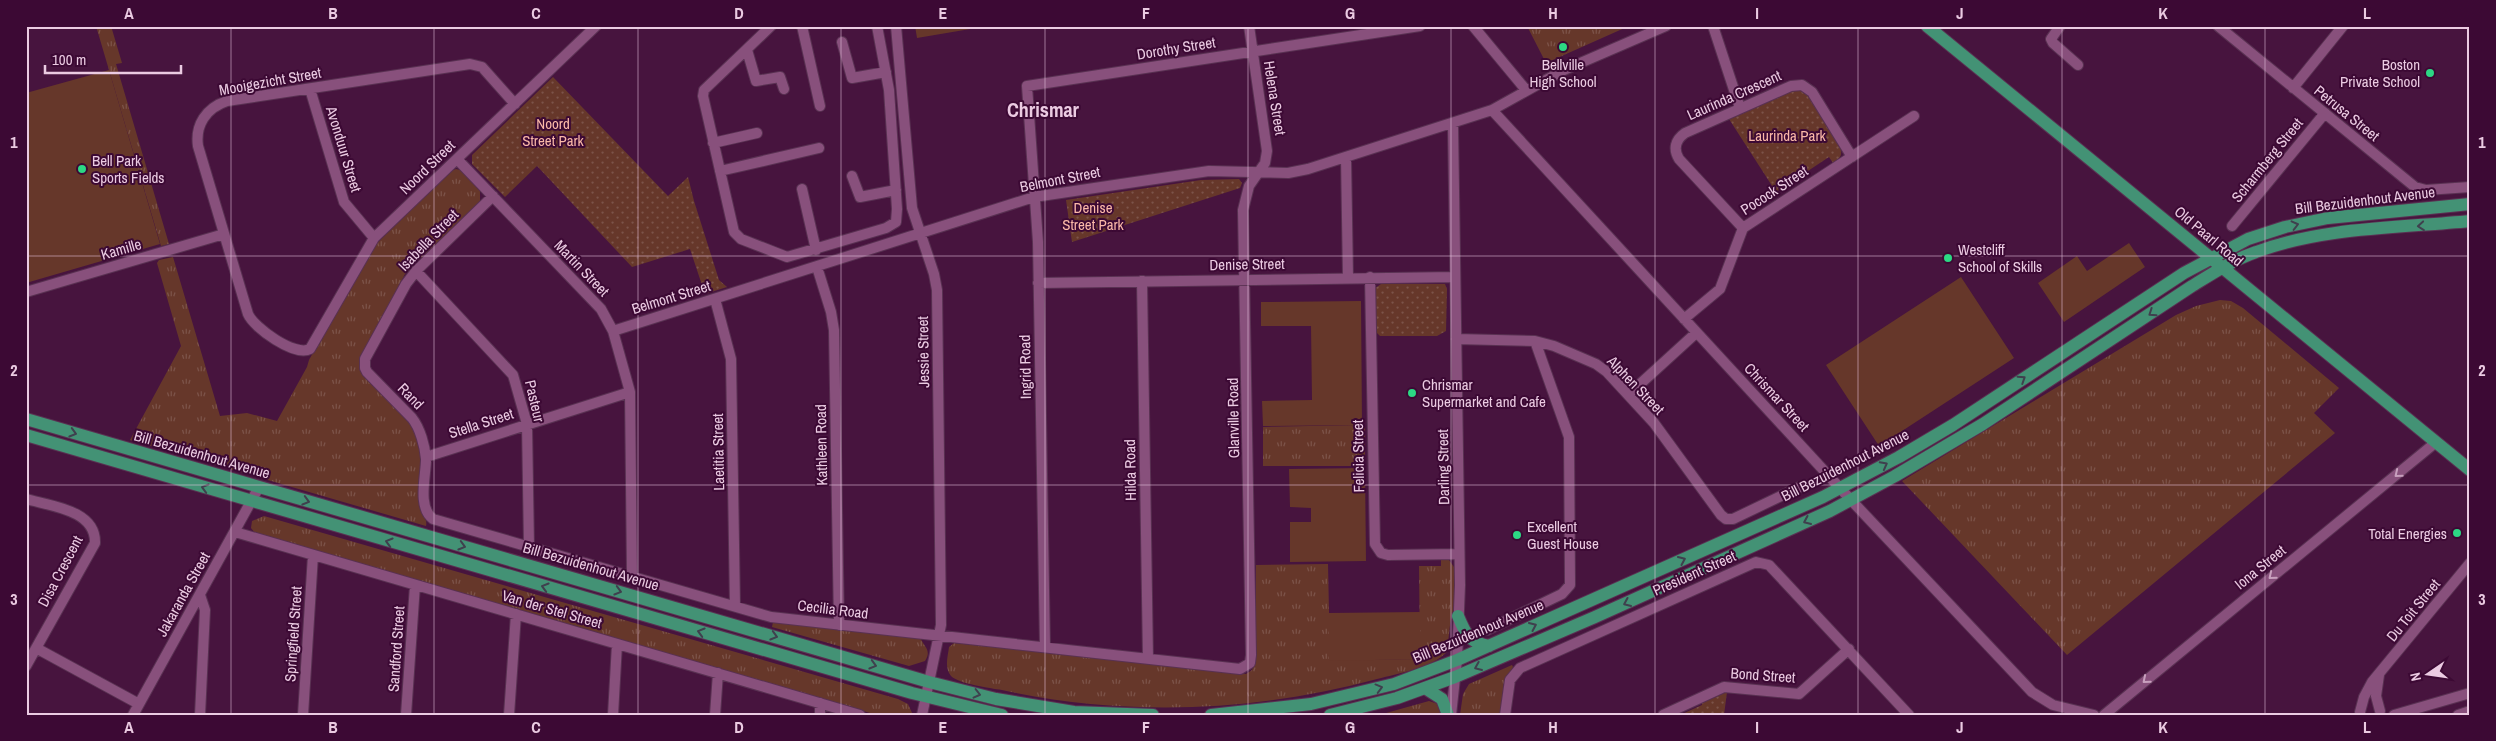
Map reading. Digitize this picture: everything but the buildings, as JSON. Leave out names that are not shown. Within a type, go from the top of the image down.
[{"type":"main road","name":"Old Paarl Road","points":[[1927,26],[2470,470]]},
{"type":"main road","name":"Bill Bezuidenhout Avenue","points":[[1212,715],[1332,700],[1394,684],[1457,660],[1841,489],[1953,425],[2210,258],[2248,239],[2306,222],[2470,204]]},
{"type":"main road","points":[[2442,207],[2470,210]]},
{"type":"main road","name":"Bill Bezuidenhout Avenue","points":[[1330,715],[1397,698],[1456,677],[1595,617],[1851,500],[1983,424],[2221,268],[2254,252],[2305,238],[2329,234],[2470,221]]},
{"type":"main road","name":"Bill Bezuidenhout Avenue","points":[[26,419],[929,682],[996,699],[1074,712],[1153,715]]},
{"type":"main road","name":"Bill Bezuidenhout Avenue","points":[[26,435],[926,696],[1002,715]]},
{"type":"main road","points":[[1458,616],[1467,636],[1478,644],[1488,646]]},
{"type":"main road","points":[[1425,688],[1442,699],[1450,715]]},
{"type":"street","name":"Noord Street","points":[[306,351],[314,344],[374,238],[596,26]]},
{"type":"street","points":[[771,26],[703,93],[733,228],[738,237],[787,257],[816,250],[893,225],[897,217],[886,72],[877,26]]},
{"type":"street","points":[[802,26],[820,106]]},
{"type":"street","name":"Jessie Street","points":[[896,26],[912,208],[919,235],[934,274],[937,290],[940,636],[922,715]]},
{"type":"street","name":"Helena Street","points":[[1249,26],[1267,143],[1265,163],[1258,172]]},
{"type":"street","name":"Dorothy Street","points":[[1027,86],[1420,26]]},
{"type":"street","points":[[1473,26],[1526,90]]},
{"type":"street","name":"Belmont Street","points":[[613,331],[1034,197],[1209,171],[1296,172],[1453,124],[1492,110],[1564,70],[1666,26]]},
{"type":"street","points":[[1713,26],[1740,108]]},
{"type":"street","points":[[2060,26],[2051,39],[2078,65]]},
{"type":"street","name":"Petrusa Street","points":[[2218,26],[2418,189],[2470,187]]},
{"type":"street","points":[[2293,88],[2343,26]]},
{"type":"street","points":[[842,42],[852,78],[886,72]]},
{"type":"street","points":[[747,50],[756,81],[781,77],[784,88]]},
{"type":"street","name":"Mooigezicht Street","points":[[306,351],[300,351],[289,346],[261,331],[253,323],[198,146],[197,135],[202,119],[215,106],[227,101],[476,64],[482,67],[515,104]]},
{"type":"street","name":"Ingrid Road","points":[[1027,86],[1038,283],[1045,647]]},
{"type":"street","name":"Laurinda Crescent","points":[[1743,228],[1679,159],[1675,150],[1677,142],[1684,133],[1791,86],[1806,87],[1812,92],[1852,157]]},
{"type":"street","name":"Avonduur Street","points":[[310,89],[344,202],[374,238]]},
{"type":"street","name":"Chrismar Street","points":[[1492,110],[1851,500],[2032,692],[2062,711],[2094,715]]},
{"type":"street","name":"Scharmberg Street","points":[[2232,226],[2325,113]]},
{"type":"street","name":"Pocock Street","points":[[1684,320],[1720,289],[1743,228],[1914,116]]},
{"type":"street","name":"Darling Street","points":[[1450,715],[1457,660],[1459,554],[1453,124]]},
{"type":"street","points":[[713,143],[757,133]]},
{"type":"street","points":[[720,170],[819,148]]},
{"type":"street","points":[[1346,157],[1348,278]]},
{"type":"street","name":"Martin Street","points":[[457,159],[602,309],[613,331],[630,392],[632,576]]},
{"type":"street","name":"Glanville Road","points":[[1247,666],[1251,655],[1243,210],[1249,186],[1258,172]]},
{"type":"street","points":[[852,176],[857,195],[862,198],[896,190]]},
{"type":"street","points":[[802,189],[816,250]]},
{"type":"street","name":"Isabella Street","points":[[364,364],[367,354],[406,284],[416,271],[493,196]]},
{"type":"street","name":"Kamille","points":[[26,292],[224,234]]},
{"type":"street","name":"Kathleen Road","points":[[817,267],[831,312],[834,330],[839,625]]},
{"type":"street","name":"Pasteur","points":[[416,271],[509,368],[517,384],[527,424],[529,547]]},
{"type":"street","name":"Denise Street","points":[[1038,283],[1456,276]]},
{"type":"street","name":"Felicia Street","points":[[1370,277],[1375,544],[1381,553],[1388,555],[1459,554]]},
{"type":"street","name":"Hilda Road","points":[[1142,281],[1148,659]]},
{"type":"street","name":"Laetitia Street","points":[[715,299],[731,359],[736,606]]},
{"type":"street","points":[[1628,395],[1696,332]]},
{"type":"street","name":"Alphen Street","points":[[1456,339],[1535,341],[1554,346],[1596,364],[1607,372],[1654,423],[1723,518],[1733,519],[1804,485]]},
{"type":"street","points":[[1486,630],[1562,594],[1570,584],[1569,437],[1535,341]]},
{"type":"street","name":"Rand","points":[[364,364],[368,372],[416,422],[426,456],[424,502],[428,514]]},
{"type":"street","name":"Stella Street","points":[[426,456],[630,392]]},
{"type":"street","name":"Iona Street","points":[[2104,715],[2436,443]]},
{"type":"street","name":"Jakaranda Street","points":[[133,715],[259,487]]},
{"type":"street","name":"Disa Crescent","points":[[26,499],[72,512],[91,525],[95,532],[95,544],[26,666]]},
{"type":"street","name":"Cecilia Road","points":[[428,514],[436,520],[771,617],[1236,669],[1247,666]]},
{"type":"street","name":"Van der Stel Street","points":[[235,532],[860,715]]},
{"type":"street","name":"Springfield Street","points":[[303,715],[313,555]]},
{"type":"street","name":"President Street","points":[[1505,715],[1510,680],[1520,668],[1756,562],[1769,565],[1909,715]]},
{"type":"street","name":"Du Toit Street","points":[[2358,713],[2364,696],[2379,675],[2470,563]]},
{"type":"street","name":"Sandford Street","points":[[406,715],[415,585]]},
{"type":"street","points":[[200,595],[205,617],[200,715]]},
{"type":"street","points":[[509,715],[516,614]]},
{"type":"street","points":[[613,715],[617,644]]},
{"type":"street","points":[[36,648],[139,704]]},
{"type":"street","name":"Bond Street","points":[[1663,715],[1724,688],[1799,694],[1849,649]]},
{"type":"street","points":[[715,715],[718,673]]},
{"type":"street","points":[[2379,675],[2376,696],[2383,713]]},
{"type":"street","points":[[2394,715],[2470,693]]},
{"type":"street","points":[[820,703],[820,715]]},
{"type":"street","points":[[2358,713],[2368,709],[2383,713]]},
{"type":"street","points":[[2458,715],[2470,711]]},
{"type":"green space","points":[[96,26],[111,26],[122,63],[116,64],[169,244],[161,246]]},
{"type":"green space","points":[[915,26],[988,26],[917,38]]},
{"type":"green space","name":"Bellville High School","points":[[1527,26],[1629,26],[1546,63]]},
{"type":"green space","name":"Bell Park Sports Fields","points":[[109,70],[160,244],[26,283],[26,93]]},
{"type":"green space","name":"Noord Street Park","points":[[553,77],[668,196],[688,177],[719,280],[727,287],[705,294],[690,249],[632,267],[537,166],[505,197],[472,164],[472,155]]},
{"type":"green space","name":"Laurinda Park","points":[[1801,90],[1807,94],[1840,147],[1841,155],[1833,163],[1829,157],[1776,192],[1729,119],[1792,91]]},
{"type":"green space","points":[[460,170],[480,190],[480,201],[405,274],[361,357],[394,398],[414,432],[418,443],[421,465],[420,501],[426,526],[130,440],[181,346],[157,263],[159,260],[173,257],[220,416],[247,413],[277,421],[371,249],[451,171]]},
{"type":"green space","name":"Denise Street Park","points":[[1239,179],[1242,183],[1240,188],[1072,242],[1066,200],[1201,180]]},
{"type":"green space","points":[[2129,243],[2145,267],[2064,322],[2038,283],[2077,256],[2087,271]]},
{"type":"green space","points":[[1961,277],[2014,358],[1879,446],[1826,365]]},
{"type":"green space","points":[[1381,284],[1445,284],[1447,289],[1446,331],[1437,336],[1380,336],[1376,332],[1374,289]]},
{"type":"green space","points":[[2220,300],[2231,301],[2243,308],[2339,388],[2314,413],[2335,433],[2067,655],[1902,481],[2176,315],[2196,306]]},
{"type":"green space","points":[[1361,301],[1362,425],[1263,426],[1262,401],[1312,400],[1311,326],[1261,326],[1261,302]]},
{"type":"green space","points":[[1362,425],[1365,427],[1365,466],[1263,466],[1263,427]]},
{"type":"green space","points":[[1365,468],[1366,561],[1290,562],[1290,522],[1311,522],[1311,508],[1290,507],[1289,469]]},
{"type":"green space","points":[[264,516],[898,699],[908,704],[913,715],[877,715],[255,533],[251,528],[252,521]]},
{"type":"green space","points":[[1441,560],[1449,560],[1454,567],[1454,615],[1451,616],[1447,652],[1433,662],[1415,669],[1331,690],[1237,704],[1143,707],[1049,699],[983,687],[955,679],[951,676],[948,669],[949,647],[954,643],[1246,674],[1252,670],[1256,662],[1256,565],[1328,564],[1330,660],[1420,659],[1419,566],[1441,566]]},
{"type":"green space","points":[[1420,612],[1420,659],[1329,661],[1329,613]]},
{"type":"green space","points":[[773,622],[921,639],[928,654],[925,661],[909,666],[772,627]]},
{"type":"green space","points":[[1512,665],[1513,667],[1504,682],[1500,715],[1460,715],[1463,694],[1469,684]]},
{"type":"green space","points":[[1727,692],[1724,715],[1680,715],[1702,705],[1702,703]]},
{"type":"green space","points":[[1429,701],[1438,704],[1442,715],[1379,715]]},
{"type":"place","name":"Bellville High School","points":[[1563,47]]},
{"type":"place","name":"Boston Private School","points":[[2430,73]]},
{"type":"place","name":"Bell Park Sports Fields","points":[[82,169]]},
{"type":"place","name":"Westcliff School of Skills","points":[[1948,258]]},
{"type":"place","name":"Chrismar Supermarket and Cafe","points":[[1412,393]]},
{"type":"place","name":"Total Energies","points":[[2457,533]]},
{"type":"place","name":"Excellent Guest House","points":[[1517,535]]},
{"type":"district","name":"Chrismar","points":[[1043,109]]}]
